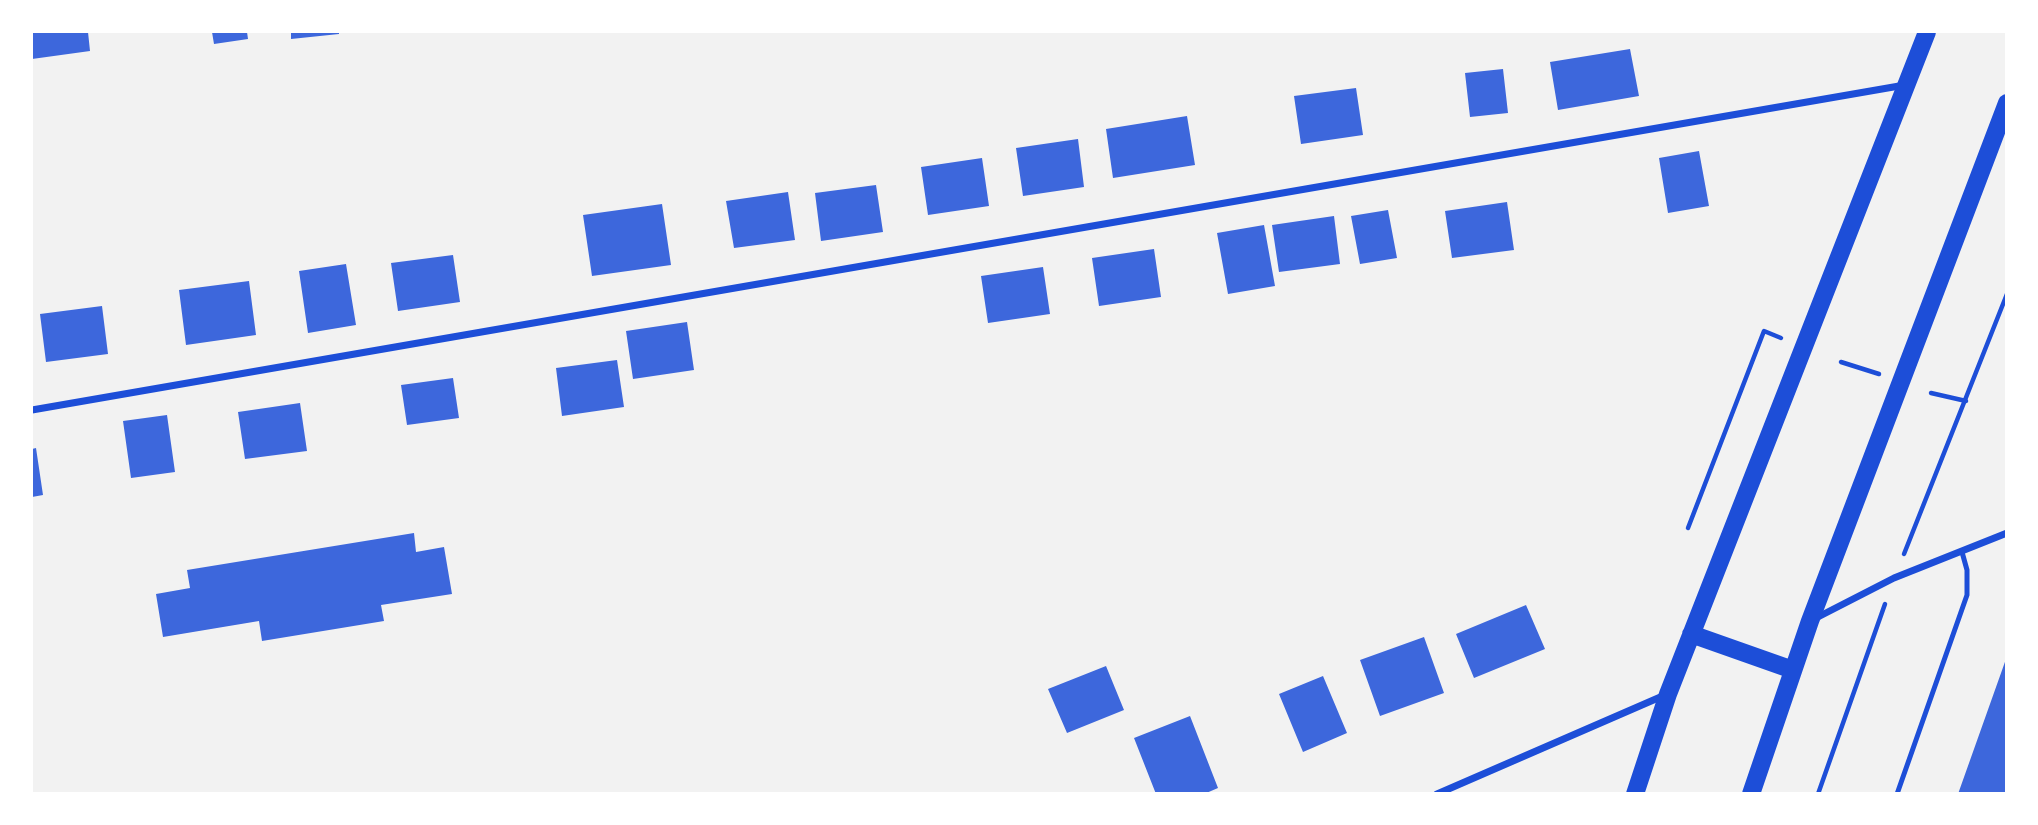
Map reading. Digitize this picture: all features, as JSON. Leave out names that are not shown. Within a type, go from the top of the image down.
[{"type":"main road","points":[[1635,793],[1691,634],[1927,32]]},
{"type":"main road","points":[[1751,793],[1810,621],[2007,103]]},
{"type":"main road","points":[[1691,634],[1793,670]]},
{"type":"street","points":[[32,410],[1906,85]]},
{"type":"street","points":[[1810,621],[1894,579],[2007,533]]},
{"type":"street","points":[[1437,793],[1668,694]]},
{"type":"lane","points":[[1897,793],[1967,595],[1967,570],[1962,552]]},
{"type":"path","points":[[1818,793],[1894,579],[2007,294]]},
{"type":"path","points":[[1688,528],[1764,331],[1785,340]]},
{"type":"path","points":[[1841,362],[1883,376]]},
{"type":"path","points":[[1931,393],[1966,401]]},
{"type":"building","points":[[32,32],[88,32],[90,51],[32,59]]},
{"type":"building","points":[[212,32],[247,32],[248,39],[214,44]]},
{"type":"building","points":[[291,32],[339,32],[339,34],[291,39]]},
{"type":"building","points":[[1630,49],[1639,96],[1558,110],[1550,62]]},
{"type":"building","points":[[1503,69],[1508,113],[1470,117],[1465,73]]},
{"type":"building","points":[[1356,88],[1363,135],[1301,144],[1294,96]]},
{"type":"building","points":[[1187,116],[1195,165],[1113,178],[1106,129]]},
{"type":"building","points":[[1078,139],[1084,187],[1023,196],[1016,148]]},
{"type":"building","points":[[1699,151],[1709,206],[1668,213],[1659,158]]},
{"type":"building","points":[[982,158],[989,206],[928,215],[921,167]]},
{"type":"building","points":[[876,185],[883,232],[821,241],[815,193]]},
{"type":"building","points":[[788,192],[795,240],[734,248],[726,201]]},
{"type":"building","points":[[1507,202],[1514,250],[1452,258],[1445,211]]},
{"type":"building","points":[[662,204],[671,265],[592,276],[583,215]]},
{"type":"building","points":[[1388,210],[1397,258],[1360,264],[1351,216]]},
{"type":"building","points":[[1334,216],[1340,264],[1279,272],[1272,225]]},
{"type":"building","points":[[1264,225],[1275,286],[1228,294],[1217,233]]},
{"type":"building","points":[[1154,249],[1161,297],[1099,306],[1092,258]]},
{"type":"building","points":[[453,255],[460,302],[398,311],[391,263]]},
{"type":"building","points":[[346,264],[356,325],[308,333],[299,271]]},
{"type":"building","points":[[1043,267],[1050,314],[988,323],[981,276]]},
{"type":"building","points":[[249,281],[256,335],[186,345],[179,290]]},
{"type":"building","points":[[102,306],[108,354],[46,362],[40,314]]},
{"type":"building","points":[[687,322],[694,370],[633,379],[626,331]]},
{"type":"building","points":[[617,360],[624,407],[562,416],[556,368]]},
{"type":"building","points":[[453,378],[459,418],[407,425],[401,385]]},
{"type":"building","points":[[300,403],[307,451],[245,459],[238,412]]},
{"type":"building","points":[[167,415],[175,472],[131,478],[123,421]]},
{"type":"building","points":[[36,448],[43,495],[32,497],[32,449]]},
{"type":"building","points":[[414,533],[416,552],[444,547],[452,594],[381,605],[384,621],[262,641],[259,621],[163,637],[156,594],[190,588],[187,570]]},
{"type":"building","points":[[1526,605],[1545,649],[1474,678],[1456,634]]},
{"type":"building","points":[[1424,637],[1444,693],[1380,716],[1360,660]]},
{"type":"building","points":[[2006,659],[2007,794],[1958,794]]},
{"type":"building","points":[[1106,666],[1124,710],[1067,733],[1048,689]]},
{"type":"building","points":[[1323,676],[1347,733],[1303,752],[1279,694]]},
{"type":"building","points":[[1190,716],[1218,788],[1204,794],[1156,794],[1134,738]]}]
